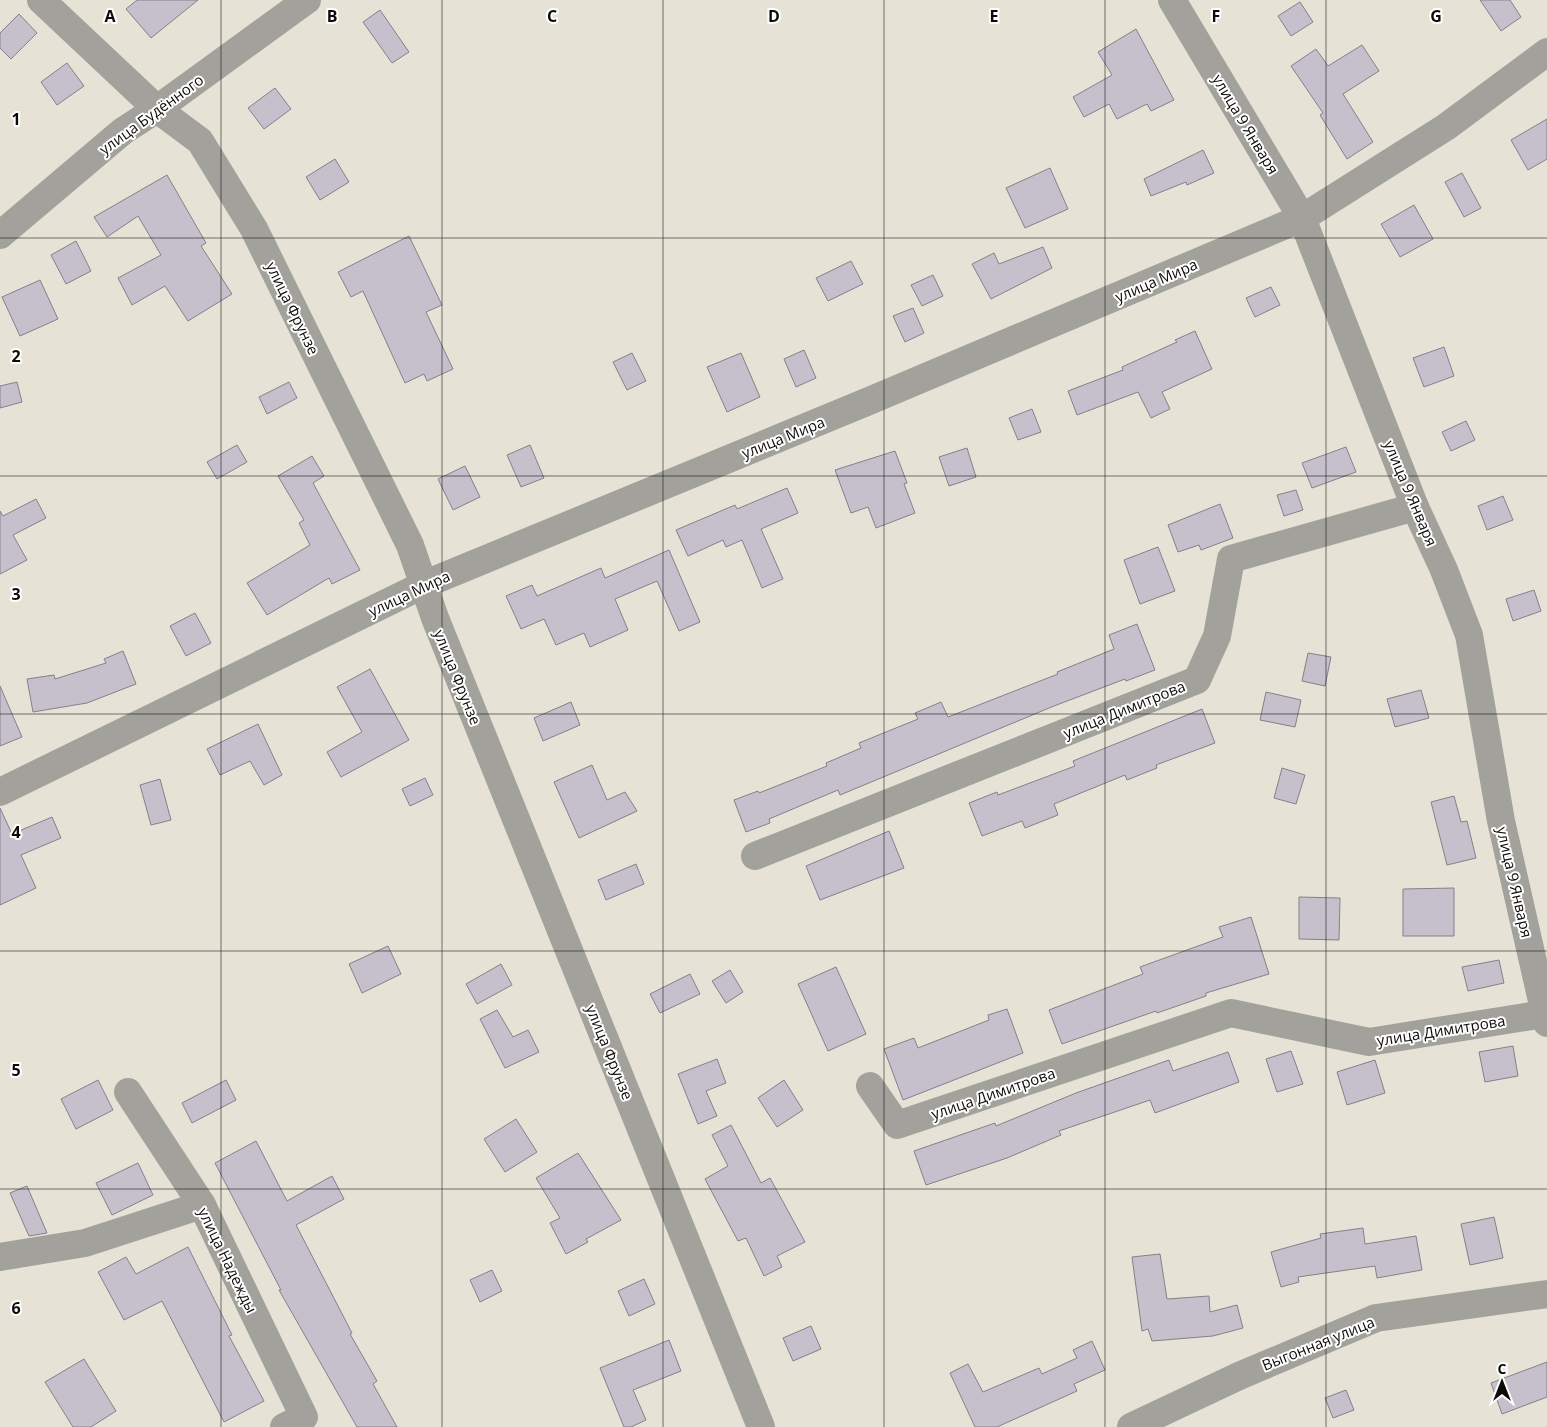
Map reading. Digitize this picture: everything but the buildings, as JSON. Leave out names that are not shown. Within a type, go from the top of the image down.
[{"type":"street","name":"улица Фрунзе","points":[[41,0],[157,109],[200,141],[254,229],[410,545],[423,585],[761,1427]]},
{"type":"street","name":"улица Будённого","points":[[0,235],[123,131],[157,109],[306,0]]},
{"type":"street","name":"улица 9 Января","points":[[1172,0],[1302,218],[1415,507],[1444,570],[1469,635],[1501,820],[1546,1019]]},
{"type":"street","name":"улица Мира","points":[[0,792],[423,585],[869,401],[1302,218],[1446,128],[1547,52]]},
{"type":"street","name":"улица Димитрова","points":[[755,856],[1197,680],[1217,636],[1231,559],[1415,507]]},
{"type":"street","name":"улица Димитрова","points":[[870,1086],[898,1125],[1230,1013],[1369,1042],[1546,1019]]},
{"type":"street","name":"улица Надежды","points":[[128,1092],[202,1205],[304,1417],[284,1427]]},
{"type":"street","points":[[0,1257],[85,1243],[202,1205]]},
{"type":"street","name":"Выгонная улица","points":[[1131,1427],[1239,1376],[1376,1318],[1547,1294]]}]
